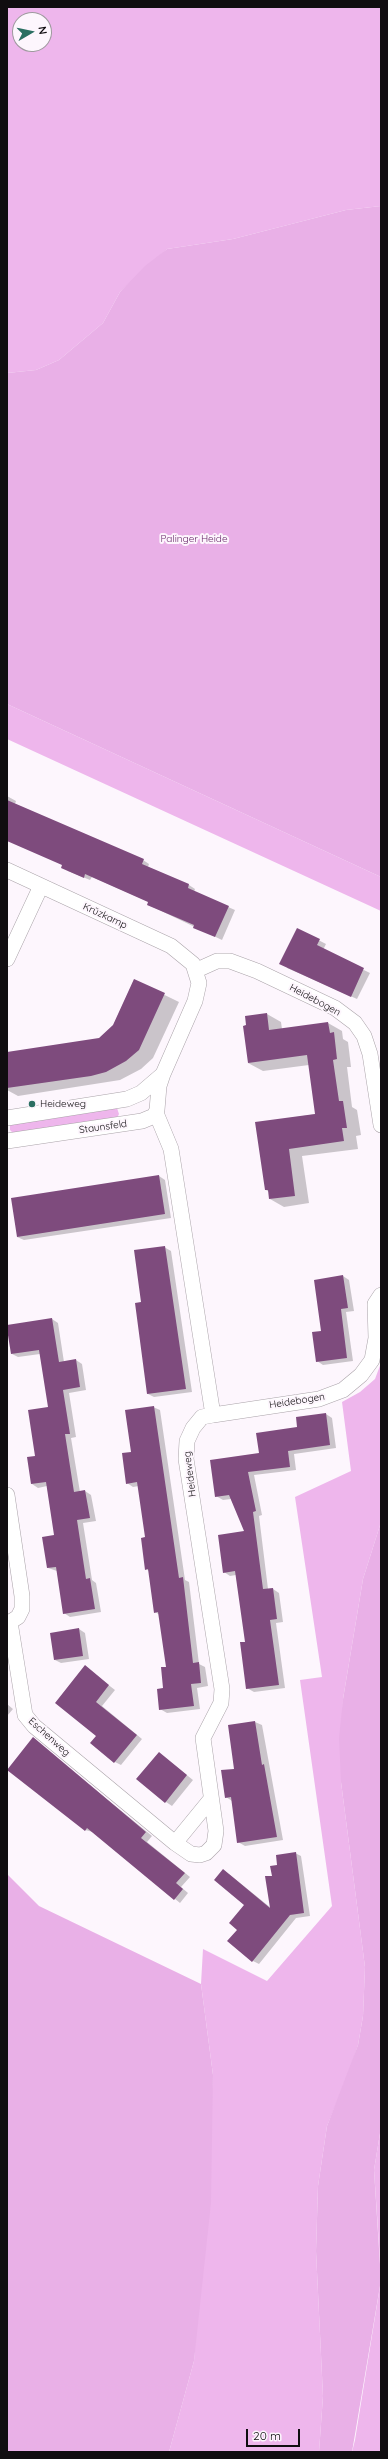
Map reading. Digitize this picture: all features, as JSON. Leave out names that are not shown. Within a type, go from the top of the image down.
[{"type":"street","name":"Krüzkamp","points":[[7,870],[171,946],[185,955],[197,970]]},
{"type":"street","points":[[7,959],[41,886]]},
{"type":"street","name":"Heidebogen","points":[[197,970],[217,961],[230,961],[257,971],[335,1008],[355,1023],[364,1036],[370,1054],[381,1125]]},
{"type":"street","points":[[197,970],[199,983],[195,1001],[163,1074],[159,1086],[156,1113],[171,1149],[213,1414]]},
{"type":"street","points":[[7,1118],[127,1099],[141,1093],[163,1074]]},
{"type":"street","name":"Staunsfeld","points":[[7,1141],[142,1121],[156,1113]]},
{"type":"street","name":"Heidebogen","points":[[213,1414],[319,1399],[343,1390],[361,1375],[372,1360],[376,1338],[375,1304],[381,1295]]},
{"type":"street","name":"Heideweg","points":[[175,1843],[191,1854],[200,1855],[212,1849],[216,1831],[203,1738],[222,1704],[222,1689],[186,1459],[187,1441],[193,1428],[202,1417],[213,1414]]},
{"type":"street","name":"Eschenweg","points":[[7,1494],[22,1596],[22,1609],[18,1617],[8,1622],[25,1716],[34,1726],[175,1843]]},
{"type":"street","points":[[175,1843],[211,1799]]},
{"type":"shaded area","points":[[7,7],[381,7],[381,206],[346,210],[233,239],[167,249],[120,292],[103,323],[59,360],[36,370],[7,373]]},
{"type":"shaded area","points":[[7,704],[381,877],[381,911],[7,739]]},
{"type":"shaded area","points":[[117,1108],[119,1114],[117,1118],[13,1133],[10,1130],[10,1125]]},
{"type":"shaded area","points":[[381,1363],[381,1522],[363,1579],[343,1699],[341,1782],[365,1967],[363,2016],[358,2045],[348,2075],[327,2126],[318,2186],[316,2251],[323,2396],[319,2452],[169,2452],[194,2361],[213,2075],[201,1984],[203,1949],[267,1981],[332,1906],[300,1680],[322,1677],[295,1497],[351,1471],[342,1402],[360,1392],[375,1379]]},
{"type":"shaded area","points":[[381,2127],[381,2275],[374,2170]]},
{"type":"shaded area","points":[[381,2280],[381,2452],[352,2452],[355,2440]]},
{"type":"green space","name":"Palinger Heide","points":[[381,206],[381,877],[7,704],[7,373],[36,370],[59,360],[103,323],[120,292],[145,266],[167,249],[233,239],[346,210]]},
{"type":"green space","points":[[381,1522],[381,2127],[374,2170],[381,2280],[352,2452],[319,2452],[323,2396],[316,2251],[318,2186],[327,2126],[358,2045],[363,2016],[365,1967],[341,1782],[339,1738],[343,1699],[363,1579]]},
{"type":"green space","points":[[7,1874],[39,1906],[201,1984],[213,2075],[211,2203],[194,2361],[169,2452],[7,2452]]},
{"type":"building","points":[[7,800],[144,859],[142,864],[189,884],[188,888],[229,906],[215,937],[193,928],[194,925],[147,905],[148,902],[85,874],[84,878],[61,868],[62,865],[7,841]]},
{"type":"building","points":[[297,928],[320,939],[317,945],[364,968],[351,997],[279,964]]},
{"type":"building","points":[[134,979],[165,993],[139,1050],[126,1061],[106,1072],[91,1076],[7,1088],[7,1052],[99,1038],[113,1025]]},
{"type":"building","points":[[267,1013],[269,1030],[328,1022],[330,1033],[334,1032],[337,1059],[333,1060],[339,1101],[343,1101],[347,1128],[342,1128],[344,1141],[289,1149],[295,1196],[269,1199],[268,1190],[265,1190],[255,1122],[315,1114],[307,1055],[248,1063],[243,1026],[246,1025],[245,1016]]},
{"type":"building","points":[[159,1175],[165,1214],[17,1237],[11,1198]]},
{"type":"building","points":[[165,1246],[186,1389],[147,1394],[135,1303],[141,1302],[134,1250]]},
{"type":"building","points":[[343,1275],[348,1308],[341,1309],[347,1358],[316,1362],[312,1332],[321,1331],[314,1280]]},
{"type":"building","points":[[52,1318],[59,1362],[76,1359],[80,1387],[63,1390],[70,1434],[65,1434],[74,1492],[85,1490],[90,1518],[77,1520],[86,1579],[90,1578],[95,1609],[63,1614],[56,1567],[47,1568],[42,1537],[54,1535],[46,1482],[31,1484],[27,1457],[35,1456],[28,1410],[48,1407],[39,1350],[11,1354],[7,1329],[7,1325]]},
{"type":"building","points":[[154,1406],[179,1578],[183,1577],[193,1663],[199,1662],[201,1683],[191,1684],[194,1706],[159,1710],[157,1689],[163,1688],[161,1667],[166,1667],[158,1612],[154,1613],[148,1569],[145,1570],[141,1538],[145,1537],[137,1482],[126,1484],[122,1453],[131,1452],[125,1410]]},
{"type":"building","points":[[326,1413],[330,1445],[288,1451],[290,1467],[248,1472],[256,1511],[253,1512],[263,1589],[273,1588],[277,1619],[270,1620],[279,1685],[246,1689],[240,1642],[245,1642],[235,1571],[223,1573],[218,1535],[244,1531],[229,1495],[215,1497],[210,1460],[259,1453],[256,1433],[297,1427],[296,1417]]},
{"type":"building","points":[[79,1628],[83,1656],[54,1660],[50,1633]]},
{"type":"building","points":[[85,1665],[109,1685],[96,1702],[137,1735],[114,1763],[90,1743],[96,1736],[55,1703]]},
{"type":"building","points":[[255,1721],[262,1765],[264,1764],[277,1837],[237,1843],[231,1797],[225,1798],[221,1770],[234,1769],[228,1725]]},
{"type":"building","points":[[33,1737],[146,1832],[141,1838],[185,1873],[176,1883],[183,1889],[174,1900],[87,1828],[85,1831],[7,1770]]},
{"type":"building","points":[[159,1752],[187,1775],[165,1803],[136,1779]]},
{"type":"building","points":[[296,1852],[304,1913],[290,1915],[252,1962],[227,1941],[237,1930],[229,1923],[244,1905],[214,1880],[223,1869],[270,1908],[265,1876],[272,1876],[270,1866],[277,1865],[276,1855]]},
{"type":"place","name":"Heideweg","points":[[32,1104]]}]
